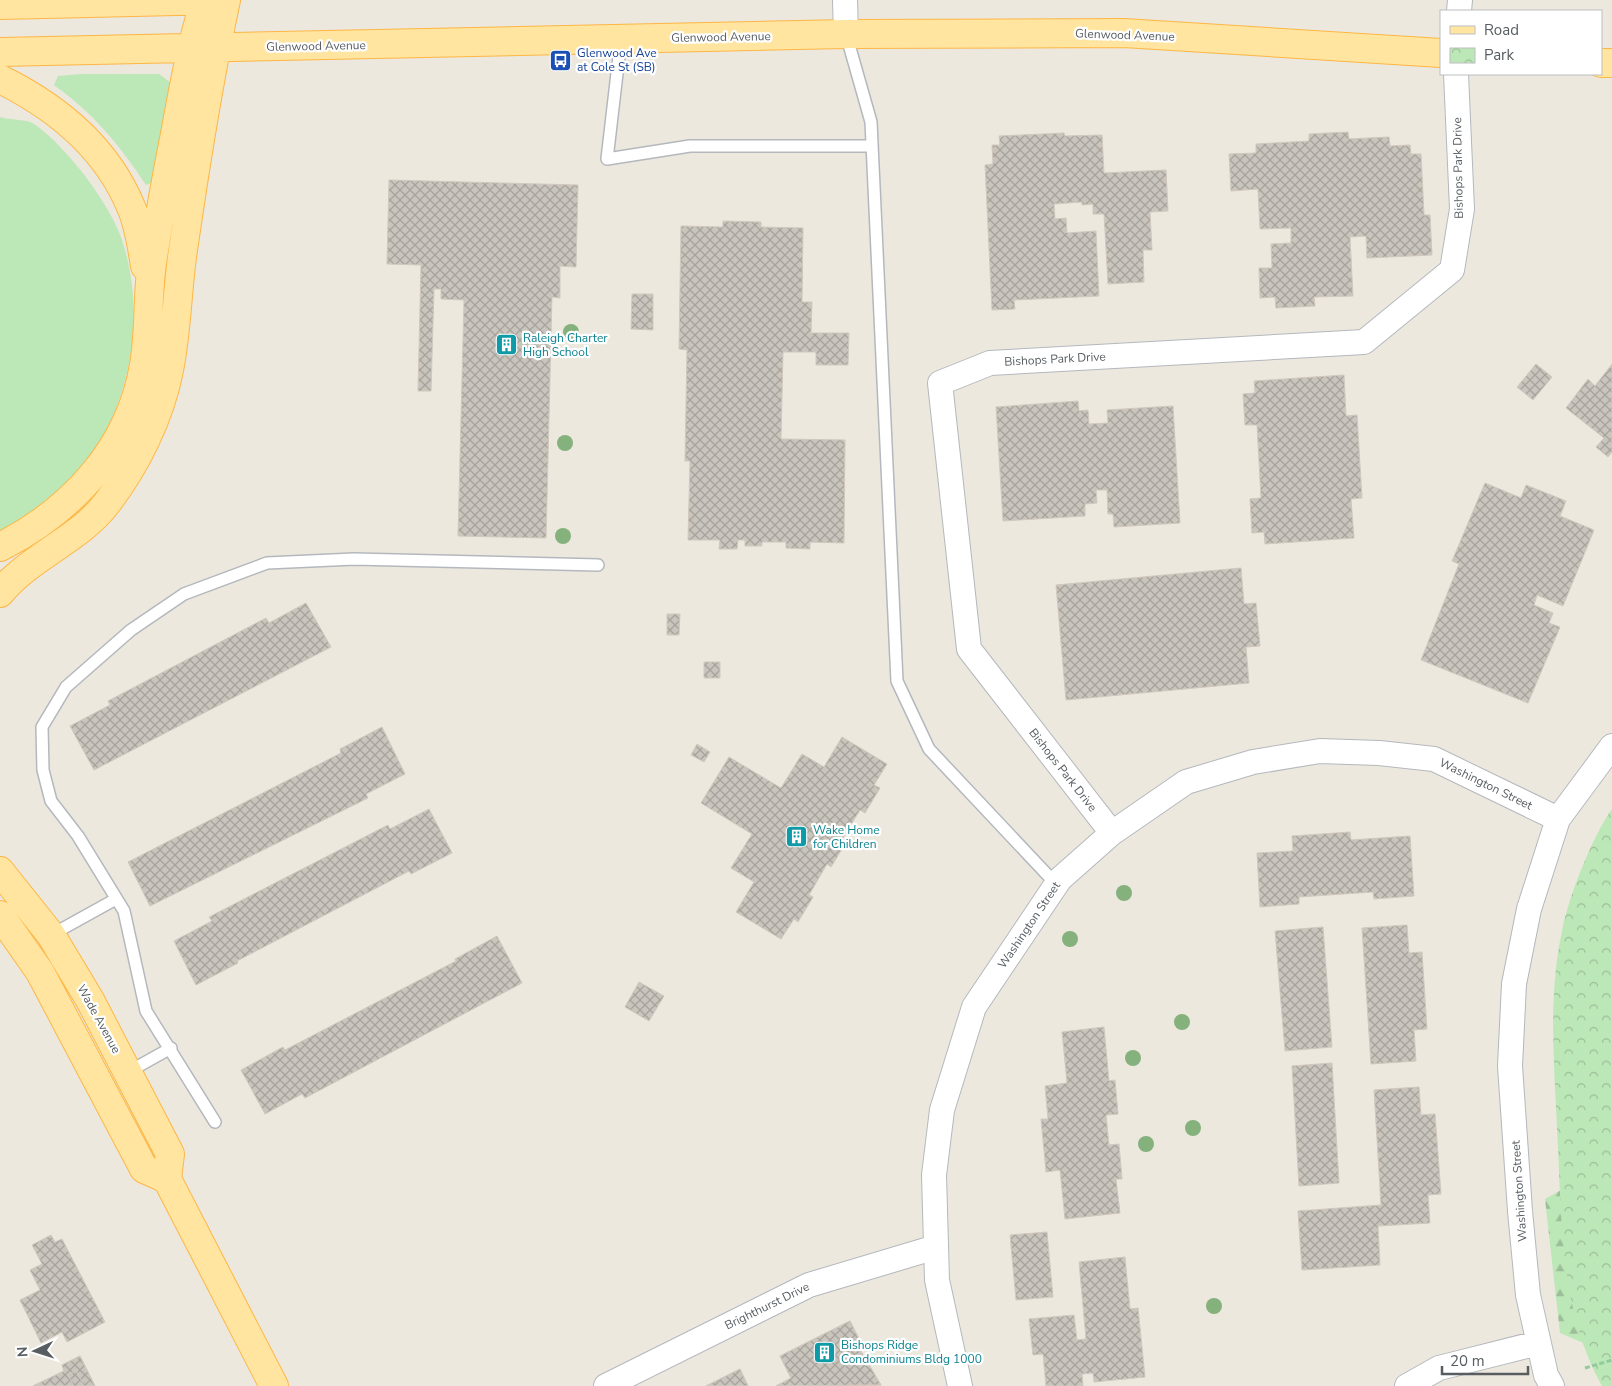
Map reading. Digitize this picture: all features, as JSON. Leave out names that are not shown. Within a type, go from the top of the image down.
[{"type":"main road","points":[[0,5],[218,0],[203,47],[148,285]]},
{"type":"main road","name":"Glenwood Avenue","points":[[0,52],[846,34],[1124,33],[1440,53]]},
{"type":"main road","points":[[0,593],[24,570],[78,531],[106,504],[130,469],[149,431],[169,372],[203,47]]},
{"type":"main road","points":[[0,79],[33,96],[58,113],[81,133],[108,165],[132,207],[141,243],[148,285],[148,335],[144,366],[134,402],[107,456],[67,504],[42,524],[0,547]]},
{"type":"main road","name":"Wade Avenue","points":[[0,871],[51,935],[90,1000],[170,1154],[167,1179]]},
{"type":"main road","points":[[0,916],[44,979],[144,1169],[167,1179],[274,1386]]},
{"type":"street","points":[[844,0],[846,34]]},
{"type":"street","name":"Bishops Park Drive","points":[[1112,832],[969,649],[940,383],[990,363],[1364,342],[1452,270],[1462,209],[1456,75]]},
{"type":"street","name":"Washington Street","points":[[1552,1386],[1546,1375],[1528,1295],[1520,1211],[1510,1066],[1514,984],[1529,909],[1558,819],[1612,746]]},
{"type":"street","name":"Washington Street","points":[[960,1386],[937,1280],[934,1175],[942,1110],[974,1007],[1056,884],[1112,832],[1186,782],[1253,762],[1320,751],[1434,759],[1558,819]]},
{"type":"street","name":"Brighthurst Drive","points":[[606,1386],[808,1285],[936,1247]]},
{"type":"street","points":[[1407,1386],[1439,1368],[1538,1343]]},
{"type":"lane","points":[[846,34],[871,122],[897,681],[929,749],[1056,884]]},
{"type":"lane","points":[[621,39],[607,159],[690,146],[872,146]]},
{"type":"lane","points":[[215,1122],[171,1048],[146,1011],[124,911],[78,836],[51,801],[43,770],[42,727],[66,687],[131,630],[184,594],[267,563],[354,559],[598,565]]},
{"type":"lane","points":[[51,935],[116,899]]},
{"type":"lane","points":[[128,1072],[171,1048]]},
{"type":"path","points":[[1584,1368],[1612,1360]]},
{"type":"green space","points":[[81,74],[159,74],[171,83],[154,182],[146,185],[105,130],[54,85],[58,76]]},
{"type":"green space","points":[[0,117],[30,122],[46,133],[73,161],[101,200],[122,240],[129,269],[133,299],[133,329],[130,358],[123,388],[113,416],[83,468],[66,488],[56,496],[34,512],[0,532]]},
{"type":"green space","points":[[1612,809],[1612,1386],[1602,1386],[1588,1356],[1577,1325],[1565,1260],[1553,1004],[1558,955],[1565,917],[1589,850]]},
{"type":"green space","points":[[1612,1161],[1612,1355],[1560,1333],[1545,1199]]},
{"type":"building","points":[[1348,132],[1349,139],[1389,137],[1390,146],[1410,145],[1411,154],[1421,154],[1424,215],[1430,215],[1432,255],[1367,258],[1366,236],[1350,237],[1353,296],[1314,297],[1315,306],[1276,308],[1275,297],[1260,298],[1259,268],[1272,268],[1271,244],[1291,243],[1291,228],[1260,229],[1258,189],[1231,191],[1229,154],[1256,153],[1256,144],[1309,141],[1309,134]]},
{"type":"building","points":[[1064,133],[1065,136],[1102,135],[1104,173],[1166,170],[1168,211],[1150,212],[1152,250],[1143,250],[1144,282],[1108,284],[1104,214],[1093,214],[1093,204],[1082,205],[1082,202],[1054,204],[1055,219],[1066,218],[1067,233],[1096,231],[1099,296],[1014,300],[1015,309],[992,310],[985,165],[993,164],[992,145],[1000,145],[999,136]]},
{"type":"building","name":"Raleigh Charter High School","points":[[389,180],[578,185],[576,267],[560,266],[560,298],[552,297],[546,538],[458,536],[464,300],[441,299],[441,289],[434,289],[431,391],[418,391],[421,265],[387,264]]},
{"type":"building","points":[[723,221],[761,222],[761,227],[803,228],[802,302],[812,302],[811,333],[849,333],[848,365],[816,365],[816,352],[783,352],[781,439],[845,440],[844,543],[810,542],[810,549],[786,548],[786,542],[762,542],[762,546],[745,546],[745,540],[738,540],[737,549],[719,549],[720,540],[688,540],[690,461],[685,461],[687,350],[679,349],[681,226],[723,227]]},
{"type":"building","points":[[632,294],[653,294],[653,330],[631,329]]},
{"type":"building","points":[[1536,364],[1552,377],[1533,400],[1517,387]]},
{"type":"building","points":[[1612,364],[1612,452],[1608,457],[1596,447],[1604,438],[1566,408],[1588,379],[1595,386]]},
{"type":"building","points":[[1344,375],[1346,416],[1357,415],[1362,498],[1351,499],[1354,538],[1265,544],[1264,532],[1252,533],[1250,499],[1261,498],[1257,425],[1245,425],[1243,394],[1255,393],[1254,381]]},
{"type":"building","points":[[1078,401],[1079,411],[1088,410],[1089,424],[1108,423],[1107,410],[1173,406],[1180,523],[1114,527],[1113,514],[1108,514],[1107,490],[1096,490],[1097,503],[1085,504],[1085,516],[1003,521],[996,407]]},
{"type":"building","points":[[1485,483],[1521,498],[1526,485],[1566,501],[1560,516],[1594,530],[1563,606],[1537,595],[1534,605],[1553,613],[1549,623],[1560,627],[1528,703],[1421,660],[1459,564],[1452,561]]},
{"type":"building","points":[[1241,568],[1244,604],[1256,603],[1260,646],[1246,647],[1249,683],[1066,700],[1056,585]]},
{"type":"building","points":[[306,603],[331,647],[94,770],[70,726],[110,705],[108,701],[266,618],[269,623]]},
{"type":"building","points":[[667,614],[680,614],[679,635],[667,635]]},
{"type":"building","points":[[704,662],[720,662],[720,678],[704,678]]},
{"type":"building","points":[[382,727],[405,774],[366,794],[368,798],[150,906],[128,862],[341,753],[340,749]]},
{"type":"building","name":"Wake Home for Children","points":[[842,737],[887,764],[874,785],[880,788],[865,813],[860,810],[841,841],[845,844],[831,867],[827,864],[809,895],[813,897],[798,922],[794,919],[781,939],[736,912],[754,882],[731,868],[752,834],[701,803],[729,757],[781,788],[802,754],[824,767]]},
{"type":"building","points":[[697,744],[710,752],[704,762],[691,755]]},
{"type":"building","points":[[429,809],[452,853],[411,874],[409,871],[237,961],[238,963],[196,985],[174,941],[212,921],[209,917],[388,825],[390,829]]},
{"type":"building","points":[[1350,832],[1351,840],[1410,836],[1414,896],[1374,899],[1373,892],[1299,897],[1299,904],[1260,907],[1257,853],[1293,851],[1292,836]]},
{"type":"building","points":[[1407,925],[1409,953],[1422,952],[1427,1029],[1414,1030],[1416,1061],[1371,1064],[1362,928]]},
{"type":"building","points":[[1323,927],[1332,1047],[1285,1051],[1275,931]]},
{"type":"building","points":[[497,936],[522,983],[305,1098],[302,1094],[265,1114],[241,1070],[283,1047],[285,1050],[456,961],[455,959]]},
{"type":"building","points":[[639,982],[664,996],[649,1021],[625,1007]]},
{"type":"building","points":[[1104,1027],[1109,1081],[1115,1080],[1118,1114],[1106,1115],[1109,1145],[1119,1144],[1122,1179],[1116,1179],[1120,1213],[1065,1219],[1060,1170],[1046,1172],[1041,1119],[1048,1119],[1045,1086],[1067,1083],[1062,1032]]},
{"type":"building","points":[[1332,1063],[1339,1183],[1299,1186],[1292,1066]]},
{"type":"building","points":[[1419,1087],[1421,1115],[1435,1114],[1441,1194],[1428,1195],[1430,1223],[1378,1226],[1380,1265],[1302,1270],[1298,1211],[1381,1205],[1374,1090]]},
{"type":"building","points":[[1047,1232],[1053,1297],[1016,1300],[1010,1235]]},
{"type":"building","points":[[51,1235],[55,1242],[62,1239],[105,1322],[67,1342],[62,1332],[41,1343],[20,1300],[40,1290],[30,1270],[42,1264],[32,1245]]},
{"type":"building","points":[[1125,1257],[1130,1309],[1138,1308],[1145,1377],[1094,1382],[1093,1373],[1082,1374],[1083,1386],[1046,1386],[1043,1354],[1033,1355],[1029,1319],[1074,1315],[1077,1340],[1086,1339],[1079,1262]]},
{"type":"building","name":"Bishops Ridge Condominiums Bldg 1000","points":[[850,1321],[863,1347],[859,1348],[881,1385],[776,1386],[791,1378],[780,1356]]},
{"type":"building","name":"Bishops Ridge Condominiums Bldg 1000","points":[[850,1321],[863,1347],[859,1348],[881,1385],[776,1386],[791,1378],[780,1356]]},
{"type":"building","points":[[80,1356],[95,1386],[84,1386],[76,1370],[68,1375],[74,1386],[33,1386],[64,1371],[62,1365]]},
{"type":"building","points":[[80,1356],[95,1386],[33,1386],[64,1371],[62,1365]]},
{"type":"building","points":[[740,1369],[748,1386],[706,1386]]},
{"type":"building","points":[[740,1369],[748,1386],[706,1386]]},
{"type":"place","name":"Glenwood Ave at Cole St (SB)","points":[[561,60]]},
{"type":"place","name":"Raleigh Charter High School","points":[[507,345]]},
{"type":"place","name":"Wake Home for Children","points":[[797,837]]},
{"type":"place","name":"Bishops Ridge Condominiums Bldg 1000","points":[[825,1352]]}]
